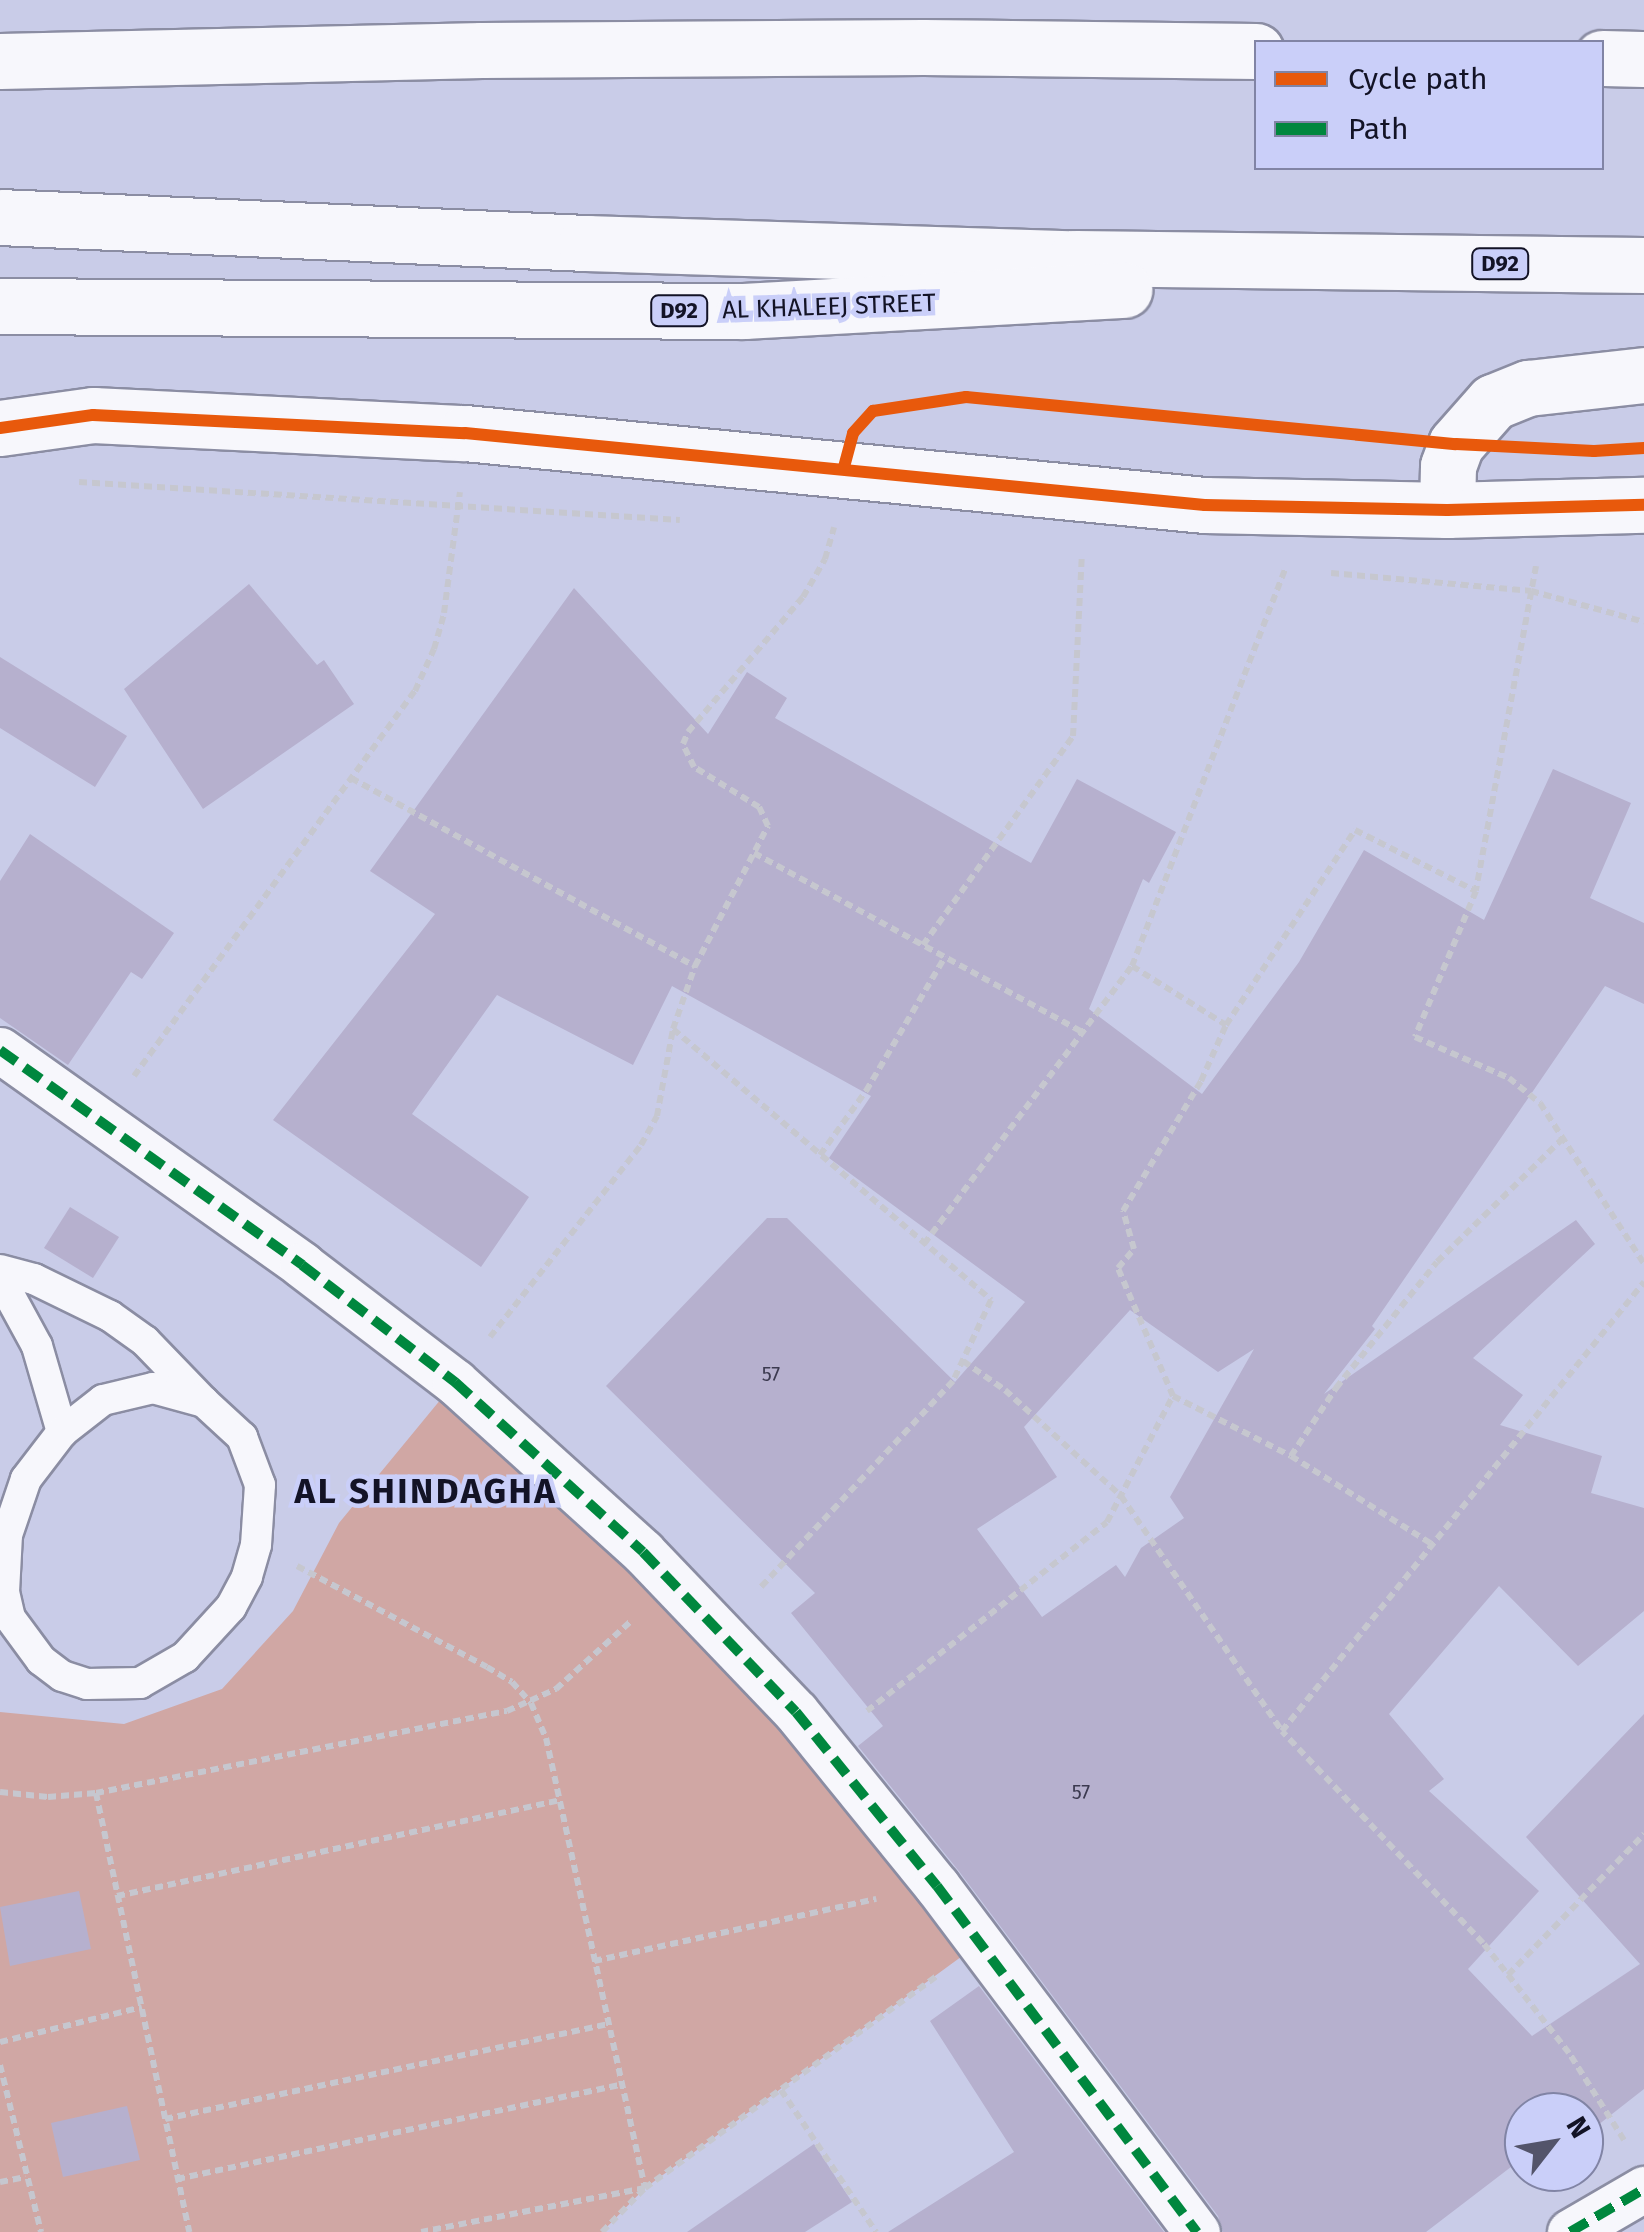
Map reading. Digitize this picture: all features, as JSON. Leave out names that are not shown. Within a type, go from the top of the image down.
[{"type":"main road","points":[[0,61],[540,50],[923,47],[1254,51]]},
{"type":"main road","points":[[1604,58],[1644,59]]},
{"type":"main road","name":"AL KHALEEJ STREET","points":[[0,217],[586,244],[1644,266]]},
{"type":"main road","name":"AL KHALEEJ STREET","points":[[0,306],[744,312],[1115,290],[1356,262]]},
{"type":"main road","points":[[1447,510],[1445,488],[1456,444],[1493,402],[1528,388],[1644,375]]},
{"type":"main road","points":[[0,428],[93,416],[465,434],[844,467],[964,484],[1206,505],[1447,510],[1644,505]]},
{"type":"street","points":[[0,1050],[302,1264],[455,1382],[672,1582],[823,1746],[937,1886],[1197,2232]]},
{"type":"street","points":[[1570,2232],[1639,2172]]},
{"type":"lane","points":[[0,1270],[34,1279],[110,1316],[145,1341],[242,1437],[254,1460],[260,1485],[256,1545],[247,1577],[210,1634],[165,1673],[114,1686],[62,1676],[32,1650],[10,1618],[2,1566],[6,1535],[26,1479],[62,1432],[103,1400],[128,1391],[166,1390],[204,1402]]},
{"type":"lane","points":[[0,1278],[37,1346],[62,1432]]},
{"type":"path","points":[[101,1121],[408,702],[434,649],[459,506],[465,434]]},
{"type":"path","points":[[455,1382],[641,1145],[657,1116],[673,1029],[694,966],[768,826],[767,816],[694,767],[683,744],[688,732],[803,596],[825,558],[834,530],[844,467]]},
{"type":"path","points":[[74,482],[696,521]]},
{"type":"path","points":[[1546,509],[1476,891],[1414,1037],[1508,1078],[1540,1103],[1644,1264]]},
{"type":"path","points":[[814,528],[853,531]]},
{"type":"path","points":[[1064,549],[1101,552]]},
{"type":"path","points":[[923,945],[1073,736],[1082,551]]},
{"type":"path","points":[[1266,568],[1304,571]]},
{"type":"path","points":[[924,1244],[1132,966],[1285,569]]},
{"type":"path","points":[[1323,572],[1532,590],[1644,622]]},
{"type":"path","points":[[351,778],[694,966]]},
{"type":"path","points":[[1432,1544],[1291,1456],[1173,1396],[1118,1268],[1134,1248],[1123,1211],[1201,1081],[1226,1025],[1355,830],[1476,891]]},
{"type":"path","points":[[754,854],[1081,1030]]},
{"type":"path","points":[[820,1154],[866,1091],[945,956]]},
{"type":"path","points":[[1132,966],[1226,1025]]},
{"type":"path","points":[[673,1029],[991,1300],[953,1381],[719,1631]]},
{"type":"path","points":[[1291,1456],[1336,1388],[1426,1274],[1563,1138]]},
{"type":"path","points":[[1282,1731],[1644,1282]]},
{"type":"path","points":[[963,1360],[1006,1390],[1121,1496],[1282,1731],[1391,1841],[1508,1975],[1569,2053],[1639,2172]]},
{"type":"path","points":[[823,1746],[1107,1522],[1173,1396]]},
{"type":"path","points":[[256,1545],[487,1667],[512,1682],[531,1702],[546,1738],[645,2188]]},
{"type":"path","points":[[0,1792],[48,1797],[96,1793],[496,1714],[531,1702],[579,1670],[672,1582]]},
{"type":"path","points":[[96,1793],[189,2232]]},
{"type":"path","points":[[118,1896],[558,1802]]},
{"type":"path","points":[[1508,1975],[1644,1834]]},
{"type":"path","points":[[594,1962],[937,1886]]},
{"type":"path","points":[[602,2232],[645,2188],[980,1943]]},
{"type":"path","points":[[0,2042],[142,2007]]},
{"type":"path","points":[[165,2119],[608,2024]]},
{"type":"path","points":[[0,2065],[41,2232]]},
{"type":"path","points":[[178,2179],[624,2084]]},
{"type":"path","points":[[781,2090],[876,2232]]},
{"type":"path","points":[[0,2182],[26,2177]]},
{"type":"path","points":[[421,2232],[645,2188]]},
{"type":"shaded area","points":[[455,1382],[672,1582],[980,1943],[645,2188],[602,2232],[0,2232],[0,1712],[124,1724],[222,1689],[293,1611],[339,1523]]},
{"type":"building","points":[[249,584],[317,665],[324,660],[354,704],[203,809],[124,689]]},
{"type":"building","points":[[574,588],[708,734],[747,672],[787,698],[775,718],[1031,863],[1077,779],[1176,832],[1149,883],[1143,879],[1089,1009],[1202,1094],[1299,962],[1364,850],[1484,920],[1553,769],[1631,803],[1590,898],[1644,923],[1644,1004],[1605,986],[1372,1326],[1375,1329],[1324,1394],[1576,1220],[1595,1244],[1473,1358],[1523,1395],[1500,1425],[1602,1456],[1591,1493],[1644,1508],[1644,1611],[1578,1666],[1499,1586],[1389,1714],[1444,1779],[1429,1791],[1539,1891],[1468,1969],[1532,2036],[1640,1964],[1526,1837],[1644,1714],[1644,2089],[1604,2120],[1604,2092],[1504,2092],[1504,2172],[1426,2232],[1223,2232],[1218,2216],[958,1870],[858,1746],[883,1726],[791,1613],[815,1593],[606,1386],[767,1218],[787,1218],[955,1382],[1025,1302],[829,1158],[871,1096],[672,986],[633,1065],[497,995],[412,1114],[529,1197],[481,1267],[273,1120],[435,914],[370,871]],"holes":[[[1130,1310],[1218,1372],[1254,1349],[1170,1497],[1184,1518],[1141,1548],[1125,1577],[1116,1565],[1042,1617],[977,1529],[1057,1477],[1024,1427]]]},
{"type":"building","points":[[0,657],[127,736],[95,787],[0,728]]},
{"type":"building","points":[[30,834],[174,933],[142,979],[131,972],[68,1065],[0,1018],[0,881]]},
{"type":"building","points":[[70,1207],[119,1237],[93,1278],[44,1248]]},
{"type":"building","points":[[79,1891],[91,1949],[10,1966],[0,1907]]},
{"type":"building","points":[[979,1986],[1164,2232],[888,2232],[1014,2152],[930,2021]]},
{"type":"building","points":[[127,2106],[140,2160],[63,2177],[51,2123]]},
{"type":"building","points":[[814,2144],[852,2202],[805,2232],[687,2232]]},
{"type":"marked path","points":[[0,1050],[302,1265],[455,1382],[643,1552],[796,1712],[937,1886],[1197,2232]]},
{"type":"marked path","points":[[1570,2232],[1644,2189]]},
{"type":"cycle path","points":[[844,467],[853,433],[873,411],[966,397],[1456,444],[1594,451],[1644,448]]},
{"type":"cycle path","points":[[0,428],[93,415],[465,433],[1205,505],[1447,510],[1644,505]]},
{"type":"district","name":"AL SHINDAGHA","points":[[426,1491]]}]
